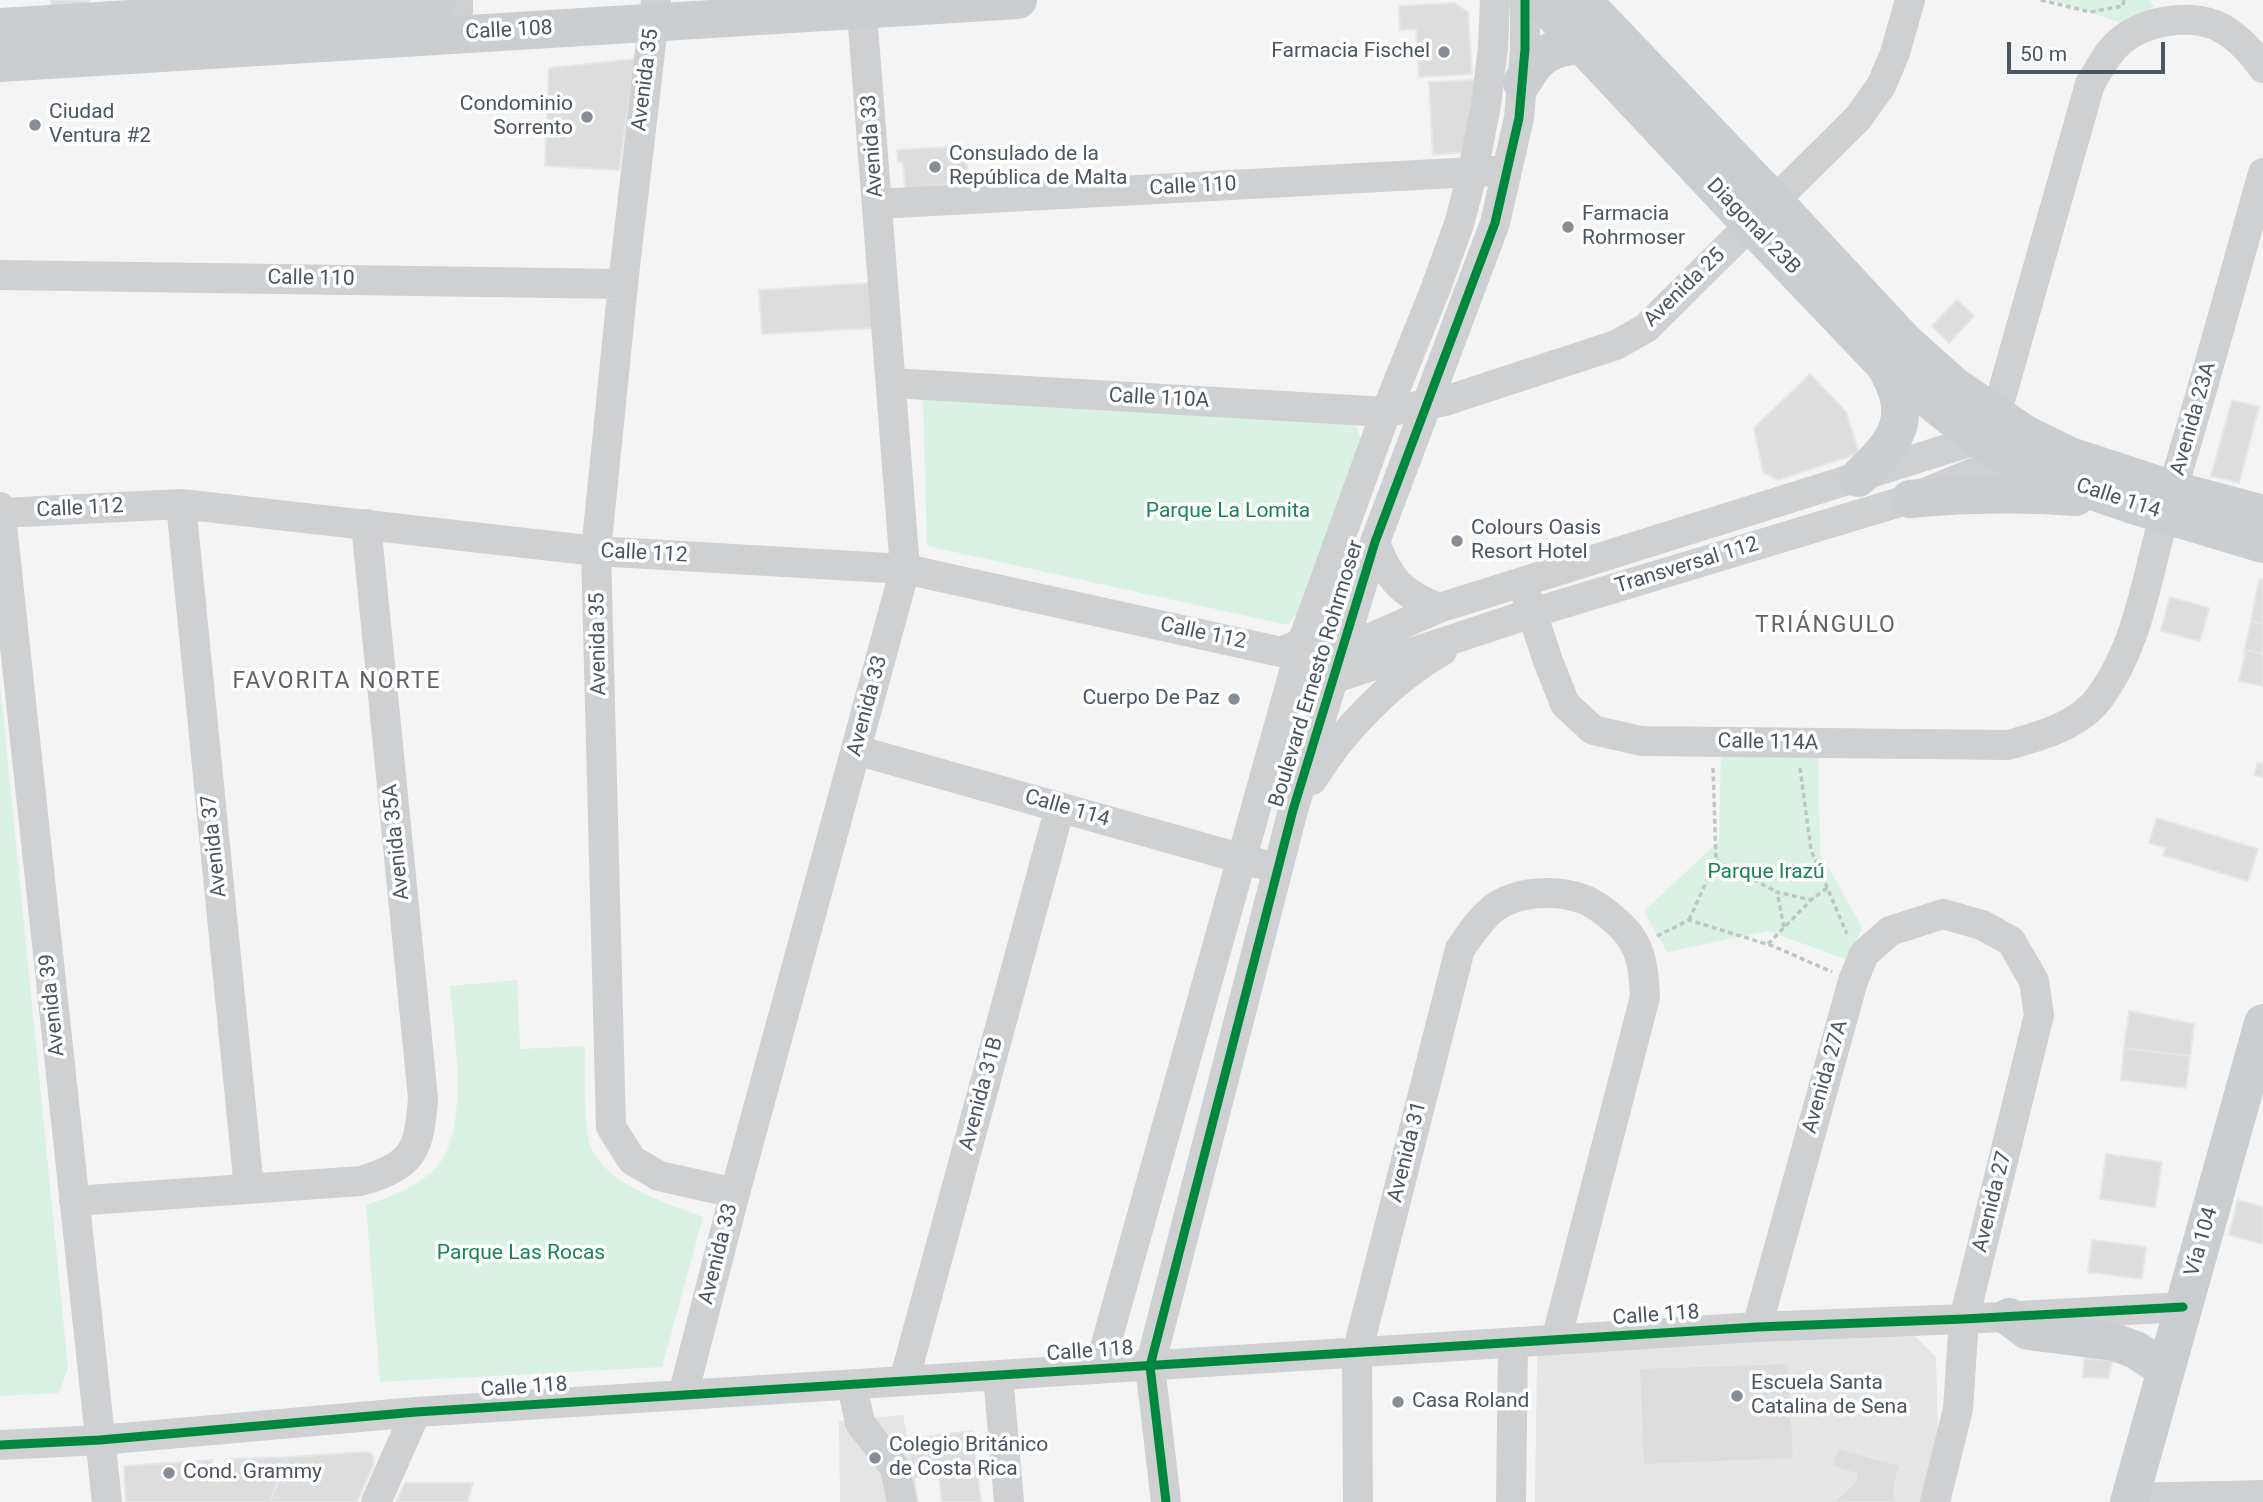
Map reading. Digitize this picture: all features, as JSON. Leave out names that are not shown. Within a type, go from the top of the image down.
[{"type":"main road","points":[[0,27],[438,0]]},
{"type":"main road","name":"Calle 108","points":[[0,63],[458,17],[1017,0]]},
{"type":"main road","name":"Diagonal 23B","points":[[1540,0],[1583,45],[1952,385],[2003,436]]},
{"type":"main road","name":"Diagonal 23B","points":[[1581,0],[1763,213],[1882,362],[2003,436]]},
{"type":"main road","points":[[1522,83],[1531,66],[1545,53],[1563,46],[1583,45]]},
{"type":"main road","points":[[1858,478],[1877,461],[1894,439],[1901,412],[1897,385],[1882,362]]},
{"type":"main road","name":"Calle 114","points":[[2003,436],[2070,456],[2157,503],[2263,544]]},
{"type":"main road","points":[[1910,499],[2022,493],[2157,503]]},
{"type":"main road","name":"Calle 114","points":[[2157,503],[2263,514]]},
{"type":"main road","name":"Vía 104","points":[[2129,1500],[2263,1023]]},
{"type":"main road","points":[[2008,1317],[2028,1331],[2114,1342],[2136,1350],[2166,1370]]},
{"type":"street","name":"Boulevard Ernesto Rohrmoser","points":[[1099,1369],[1243,858],[1293,654],[1459,224],[1486,106],[1495,0]]},
{"type":"street","name":"Boulevard Ernesto Rohrmoser","points":[[1150,1366],[1293,810],[1376,542],[1495,223],[1519,118],[1525,49],[1525,0]]},
{"type":"street","name":"Avenida 25","points":[[1426,404],[1445,401],[1616,345],[1646,327],[1858,118],[1881,86],[1895,53],[1910,0]]},
{"type":"street","name":"Avenida 33","points":[[683,1395],[735,1193],[905,569],[862,5]]},
{"type":"street","name":"Avenida 35","points":[[654,11],[596,551],[611,1127],[632,1160],[659,1176],[735,1193]]},
{"type":"street","points":[[2003,436],[2090,84],[2108,53],[2137,31],[2164,22],[2192,20],[2216,25],[2246,47],[2263,68]]},
{"type":"street","name":"Calle 110","points":[[877,204],[1508,170]]},
{"type":"street","name":"Avenida 23A","points":[[2098,700],[2123,662],[2145,596],[2157,503],[2263,173]]},
{"type":"street","name":"Calle 110","points":[[0,275],[623,284]]},
{"type":"street","name":"Calle 110A","points":[[891,383],[1386,412],[1426,404]]},
{"type":"street","name":"Transversal 112","points":[[1339,664],[1439,608],[1858,478],[2003,436]]},
{"type":"street","name":"Transversal 112","points":[[1339,664],[1483,629],[1910,499],[2003,436]]},
{"type":"street","name":"Calle 112","points":[[1,513],[181,504],[596,551],[905,569],[1339,664]]},
{"type":"street","name":"Avenida 37","points":[[181,504],[249,1188]]},
{"type":"street","name":"Avenida 39","points":[[0,507],[107,1502]]},
{"type":"street","name":"Avenida 35A","points":[[249,1188],[361,1181],[389,1172],[409,1157],[421,1134],[423,1098],[366,524]]},
{"type":"street","points":[[1376,542],[1383,565],[1397,585],[1416,600],[1439,608]]},
{"type":"street","name":"Calle 114A","points":[[1522,582],[1565,704],[1593,730],[1641,741],[2008,745],[2052,733],[2098,700]]},
{"type":"street","points":[[1293,810],[1321,765],[1355,723],[1393,686],[1425,663],[1483,629]]},
{"type":"street","name":"Calle 114","points":[[856,750],[1278,870]]},
{"type":"street","name":"Avenida 31B","points":[[904,1381],[1060,807]]},
{"type":"street","name":"Avenida 31","points":[[1357,1502],[1357,1353],[1460,949],[1477,925],[1496,907],[1525,895],[1559,894],[1585,899],[1616,921],[1631,937],[1635,948]]},
{"type":"street","name":"Avenida 27","points":[[1858,968],[1890,931],[1943,914],[1982,925],[2011,942],[2034,981],[2039,1015],[1964,1320],[1958,1409],[1935,1502]]},
{"type":"street","points":[[1556,1340],[1645,997],[1643,965],[1635,948]]},
{"type":"street","name":"Avenida 27A","points":[[1757,1327],[1858,968]]},
{"type":"street","points":[[74,1202],[249,1188]]},
{"type":"street","name":"Calle 118","points":[[0,1445],[100,1440],[416,1412],[1757,1327],[1964,1320],[2183,1307]]},
{"type":"street","points":[[1511,1502],[1513,1343]]},
{"type":"street","points":[[1150,1366],[1166,1502]]},
{"type":"street","points":[[998,1375],[1009,1502]]},
{"type":"street","points":[[852,1385],[863,1429],[880,1446],[895,1468],[902,1502]]},
{"type":"street","points":[[376,1502],[416,1412]]},
{"type":"street","points":[[2129,1500],[2263,1495]]},
{"type":"path","points":[[2041,0],[2090,12],[2123,6],[2124,0]]},
{"type":"path","points":[[1635,948],[1689,920],[1716,860],[1712,742]]},
{"type":"path","points":[[1800,743],[1802,794],[1811,850],[1850,939],[1858,968]]},
{"type":"path","points":[[1716,860],[1777,892],[1811,900]]},
{"type":"path","points":[[1767,944],[1811,900],[1827,888]]},
{"type":"path","points":[[1777,892],[1784,927]]},
{"type":"path","points":[[1689,920],[1858,968]]},
{"type":"shaded area","name":"Escuela Santa Catalina de Sena","points":[[1910,1331],[1936,1357],[1938,1435],[1922,1502],[1535,1502],[1537,1355]]},
{"type":"shaded area","name":"Colegio Británico de Costa Rica","points":[[903,1415],[919,1502],[840,1502],[839,1421]]},
{"type":"green space","points":[[2052,0],[2150,0],[2154,7],[2122,23]]},
{"type":"green space","name":"Parque La Lomita","points":[[931,392],[1105,411],[1354,421],[1361,439],[1296,615],[1288,625],[927,546],[923,399]]},
{"type":"green space","points":[[0,683],[68,1368],[59,1393],[0,1396]]},
{"type":"green space","name":"Parque Irazú","points":[[1818,750],[1820,853],[1862,927],[1848,960],[1768,931],[1667,952],[1644,911],[1719,841],[1721,752]]},
{"type":"green space","name":"Parque Las Rocas","points":[[517,980],[520,1049],[585,1046],[588,1139],[599,1161],[624,1183],[703,1217],[662,1367],[380,1382],[366,1205],[417,1183],[433,1171],[445,1155],[453,1134],[458,1083],[450,986]]},
{"type":"building","points":[[51,0],[89,0],[89,3],[51,10]]},
{"type":"building","name":"Farmacia Fischel","points":[[1455,3],[1468,12],[1472,74],[1419,77],[1416,29],[1400,30],[1399,6]]},
{"type":"building","name":"Condominio Sorrento","points":[[635,59],[619,170],[545,166],[549,68]]},
{"type":"building","points":[[1475,80],[1467,152],[1433,155],[1429,82]]},
{"type":"building","points":[[966,146],[968,181],[946,182],[946,185],[934,186],[934,191],[905,188],[903,162],[898,162],[897,150]]},
{"type":"building","points":[[869,283],[872,328],[762,334],[759,290]]},
{"type":"building","points":[[1957,300],[1974,316],[1949,343],[1932,326]]},
{"type":"building","points":[[1810,374],[1846,412],[1859,453],[1778,480],[1763,472],[1754,428]]},
{"type":"building","points":[[2232,400],[2259,407],[2239,483],[2211,476]]},
{"type":"building","points":[[2259,580],[2263,580],[2263,624],[2251,621]]},
{"type":"building","points":[[2170,597],[2209,608],[2200,641],[2161,631]]},
{"type":"building","points":[[2251,621],[2263,624],[2263,654],[2246,650],[2244,653]]},
{"type":"building","points":[[2246,650],[2263,654],[2263,686],[2239,681]]},
{"type":"building","points":[[2258,763],[2263,764],[2263,777],[2254,775]]},
{"type":"building","points":[[2157,818],[2258,849],[2248,881],[2163,855],[2166,848],[2149,843]]},
{"type":"building","points":[[2129,1011],[2194,1024],[2190,1056],[2124,1048]]},
{"type":"building","points":[[2124,1048],[2190,1056],[2186,1088],[2121,1080]]},
{"type":"building","points":[[2106,1154],[2162,1162],[2155,1207],[2100,1199]]},
{"type":"building","points":[[2238,1200],[2263,1207],[2263,1244],[2229,1235]]},
{"type":"building","points":[[2092,1240],[2146,1247],[2142,1279],[2088,1272]]},
{"type":"building","points":[[2084,1359],[2113,1360],[2108,1378],[2083,1377]]},
{"type":"building","points":[[1789,1363],[1794,1459],[1643,1465],[1639,1368]]},
{"type":"building","points":[[972,1431],[981,1502],[942,1502],[939,1475],[913,1478],[908,1439]]},
{"type":"building","points":[[1837,1448],[1900,1465],[1894,1490],[1897,1502],[1834,1502],[1855,1481],[1857,1474],[1832,1467]]},
{"type":"building","points":[[367,1452],[372,1454],[373,1466],[357,1502],[270,1502],[287,1457]]},
{"type":"building","name":"Cond. Grammy","points":[[287,1457],[270,1502],[126,1502],[124,1466],[212,1460],[213,1481],[231,1481],[231,1459]]},
{"type":"building","points":[[405,1483],[473,1483],[467,1502],[396,1502]]},
{"type":"cycle path","points":[[1166,1502],[1150,1366],[1293,810],[1375,542],[1495,223],[1519,118],[1525,49],[1525,0]]},
{"type":"cycle path","points":[[0,1445],[100,1440],[416,1412],[1757,1327],[2183,1307]]},
{"type":"place","name":"Farmacia Fischel","points":[[1444,52]]},
{"type":"place","name":"Condominio Sorrento","points":[[587,117]]},
{"type":"place","name":"Ciudad Ventura #2","points":[[35,125]]},
{"type":"place","name":"Consulado de la República de Malta","points":[[935,167]]},
{"type":"place","name":"Farmacia Rohrmoser","points":[[1568,227]]},
{"type":"place","name":"Colours Oasis Resort Hotel","points":[[1457,541]]},
{"type":"place","name":"Cuerpo De Paz","points":[[1234,699]]},
{"type":"place","name":"Escuela Santa Catalina de Sena","points":[[1737,1396]]},
{"type":"place","name":"Casa Roland","points":[[1398,1402]]},
{"type":"place","name":"Colegio Británico de Costa Rica","points":[[875,1458]]},
{"type":"place","name":"Cond. Grammy","points":[[169,1473]]},
{"type":"district","name":"TRIÁNGULO","points":[[1826,626]]},
{"type":"district","name":"FAVORITA NORTE","points":[[337,682]]}]
